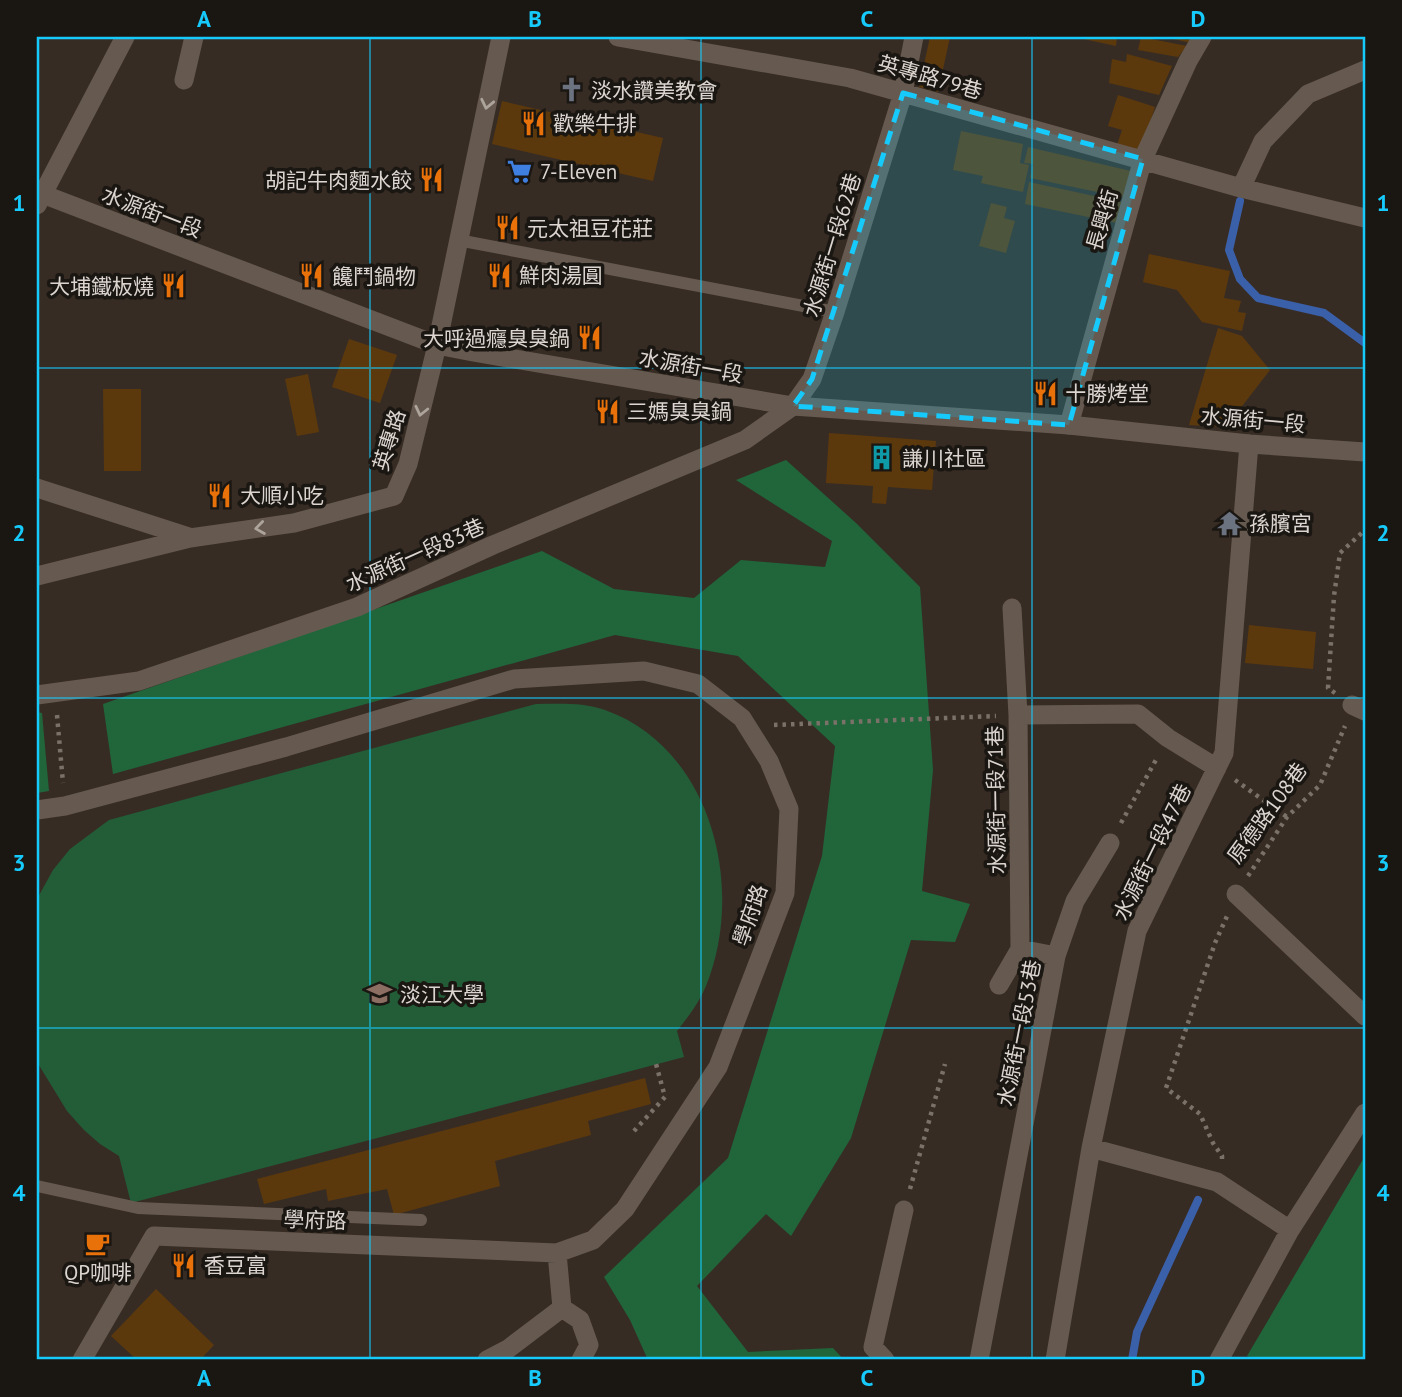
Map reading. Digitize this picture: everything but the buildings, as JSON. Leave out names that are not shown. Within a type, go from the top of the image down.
[{"type":"street","points":[[39,197],[125,37]]},
{"type":"street","points":[[184,80],[194,37]]},
{"type":"street","name":"英專路","points":[[37,576],[190,538],[295,523],[394,496],[408,464],[437,345],[501,37]]},
{"type":"street","name":"英專路79巷","points":[[618,37],[850,78],[1241,188],[1365,218]]},
{"type":"street","name":"水源街一段62巷","points":[[793,406],[813,379],[835,312],[903,93],[914,37]]},
{"type":"street","name":"長興街","points":[[1069,425],[1143,159],[1188,61],[1202,37]]},
{"type":"street","points":[[1241,188],[1264,141],[1308,94],[1365,70]]},
{"type":"street","name":"水源街一段","points":[[39,197],[437,345],[793,406],[1069,425],[1249,444],[1365,452]]},
{"type":"street","name":"水源街一段83巷","points":[[46,694],[139,681],[357,607],[493,544],[745,440],[793,406]]},
{"type":"street","name":"水源街一段47巷","points":[[1055,1360],[1091,1149],[1137,931],[1224,753],[1249,444]]},
{"type":"street","points":[[37,488],[190,538]]},
{"type":"street","name":"水源街一段71巷","points":[[1013,608],[1018,715],[1020,949]]},
{"type":"street","name":"學府路","points":[[37,810],[65,806],[286,747],[514,679],[644,671],[698,684],[742,718],[769,761],[789,810],[785,893],[718,1067],[625,1209],[593,1240],[557,1253],[154,1236],[82,1360]]},
{"type":"street","points":[[1018,715],[1138,714],[1168,738],[1217,768]]},
{"type":"street","name":"水源街一段53巷","points":[[979,1360],[1056,956],[1075,901],[1110,843]]},
{"type":"street","name":"原德路108巷","points":[[1236,894],[1365,1016]]},
{"type":"street","points":[[999,985],[1020,949],[1056,956]]},
{"type":"street","points":[[1219,1360],[1290,1230],[1365,1112]]},
{"type":"street","points":[[1091,1149],[1217,1182],[1290,1230]]},
{"type":"street","points":[[885,1360],[873,1347],[904,1210]]},
{"type":"street","points":[[557,1253],[562,1308]]},
{"type":"street","points":[[487,1360],[508,1349],[562,1308]]},
{"type":"street","points":[[562,1308],[580,1320],[589,1345],[581,1360]]},
{"type":"lane","points":[[458,240],[835,312]]},
{"type":"lane","points":[[37,1186],[138,1208],[422,1220]]},
{"type":"path","name":"原德路108巷","points":[[1236,894],[1287,817],[1320,785],[1359,708],[1328,688],[1334,596],[1340,552],[1365,530]]},
{"type":"path","points":[[46,694],[65,806]]},
{"type":"path","points":[[773,725],[1018,715]]},
{"type":"path","points":[[1110,843],[1168,738]]},
{"type":"path","points":[[1217,768],[1287,817]]},
{"type":"path","points":[[1217,1182],[1222,1156],[1200,1114],[1166,1088],[1215,943],[1236,894]]},
{"type":"path","points":[[904,1210],[945,1064]]},
{"type":"path","points":[[634,1131],[665,1097],[656,1065]]},
{"type":"highlighted area","points":[[903,93],[1143,159],[1069,425],[793,406],[812,379]]},
{"type":"green space","points":[[786,460],[856,523],[920,587],[933,770],[922,891],[970,904],[955,942],[911,940],[851,1138],[791,1236],[766,1214],[697,1286],[748,1352],[833,1348],[844,1360],[648,1360],[630,1320],[604,1277],[728,1158],[822,856],[835,746],[738,656],[615,635],[113,774],[103,704],[542,551],[614,589],[694,598],[741,560],[825,567],[832,541],[736,480]]},
{"type":"green space","name":"淡江大學","points":[[536,704],[596,707],[642,729],[672,755],[695,788],[711,826],[720,866],[722,907],[718,948],[706,986],[677,1031],[684,1057],[131,1203],[119,1156],[100,1144],[67,1111],[37,1062],[37,899],[53,870],[70,849],[109,820]]},
{"type":"green space","points":[[37,712],[42,713],[49,791],[37,793]]},
{"type":"green space","points":[[1365,1156],[1365,1360],[1257,1360],[1247,1356]]},
{"type":"waterway","points":[[1240,201],[1229,250],[1240,279],[1258,298],[1324,313],[1365,343]]},
{"type":"waterway","points":[[1132,1360],[1137,1332],[1198,1200]]},
{"type":"place","name":"淡水讚美教會","points":[[571,90]]},
{"type":"place","name":"歡樂牛排","points":[[533,123]]},
{"type":"place","name":"7-Eleven","points":[[520,171]]},
{"type":"place","name":"胡記牛肉麵水餃","points":[[432,180]]},
{"type":"place","name":"元太祖豆花莊","points":[[507,228]]},
{"type":"place","name":"鮮肉湯圓","points":[[499,275]]},
{"type":"place","name":"饞鬥鍋物","points":[[312,276]]},
{"type":"place","name":"大埔鐵板燒","points":[[174,286]]},
{"type":"place","name":"大呼過癮臭臭鍋","points":[[590,338]]},
{"type":"place","name":"十勝烤堂","points":[[1045,393]]},
{"type":"place","name":"三媽臭臭鍋","points":[[607,411]]},
{"type":"place","name":"謙川社區","points":[[882,458]]},
{"type":"place","name":"大順小吃","points":[[220,495]]},
{"type":"place","name":"孫臏宮","points":[[1229,523]]},
{"type":"place","name":"淡江大學","points":[[380,994]]},
{"type":"place","name":"QP咖啡","points":[[98,1243]]},
{"type":"place","name":"香豆富","points":[[184,1265]]}]
